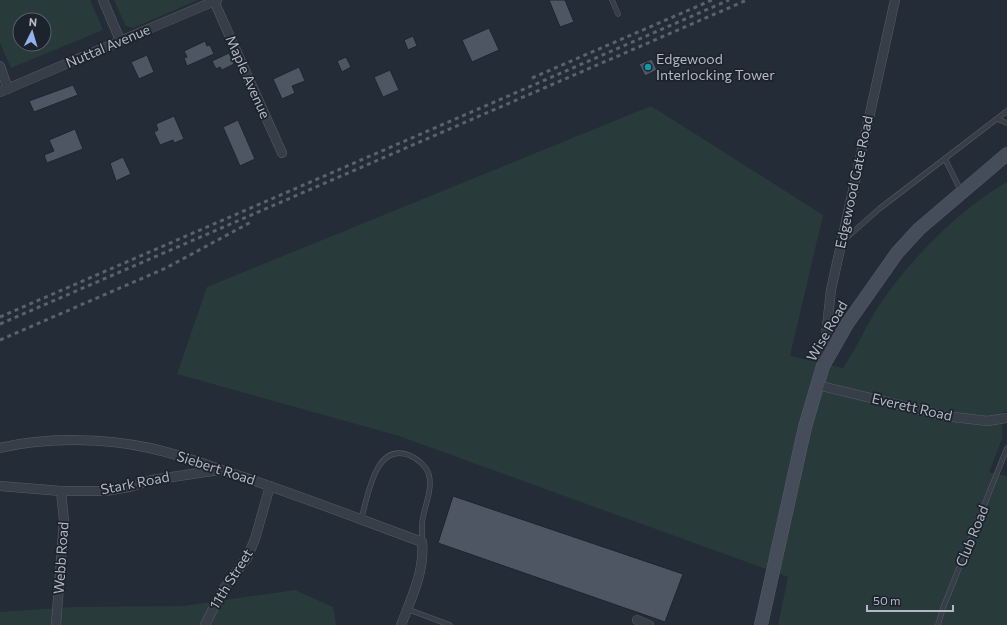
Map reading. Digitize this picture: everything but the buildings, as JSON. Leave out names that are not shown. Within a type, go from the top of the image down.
[{"type":"street","points":[[102,0],[120,40]]},
{"type":"street","name":"Nuttal Avenue","points":[[4,91],[215,0]]},
{"type":"street","name":"Maple Avenue","points":[[215,0],[282,153]]},
{"type":"street","name":"Edgewood Gate Road","points":[[823,366],[831,290],[895,0]]},
{"type":"street","points":[[0,66],[4,91]]},
{"type":"street","name":"Wise Road","points":[[761,625],[805,427],[823,366],[847,324],[876,280],[897,253],[919,229],[1007,154]]},
{"type":"street","name":"Everett Road","points":[[817,385],[945,416],[987,421],[1007,418]]},
{"type":"street","name":"Siebert Road","points":[[0,448],[78,440],[116,443],[149,448],[270,486],[422,542]]},
{"type":"street","name":"Stark Road","points":[[0,486],[61,492],[105,491],[129,487],[152,480],[222,470]]},
{"type":"street","name":"11th Street","points":[[205,625],[222,591],[246,558],[255,539],[270,486]]},
{"type":"street","name":"Webb Road","points":[[56,625],[64,521],[61,492]]},
{"type":"street","points":[[401,625],[421,568],[423,554],[422,542]]},
{"type":"street","points":[[637,620],[649,625]]},
{"type":"lane","points":[[612,0],[618,14]]},
{"type":"lane","points":[[841,243],[879,209],[1007,111]]},
{"type":"lane","points":[[997,119],[1007,123]]},
{"type":"lane","points":[[944,159],[961,192]]},
{"type":"lane","name":"Club Road","points":[[938,625],[943,608],[1007,448]]},
{"type":"lane","points":[[361,520],[374,474],[380,463],[385,457],[403,452],[413,456],[424,465],[429,475],[429,488],[422,523],[422,542]]},
{"type":"lane","points":[[407,609],[450,625]]},
{"type":"shaded area","points":[[0,0],[90,0],[103,30],[52,51],[52,12],[12,12],[12,52],[50,52],[11,68],[0,43]]},
{"type":"shaded area","points":[[114,0],[198,0],[133,28],[126,26]]},
{"type":"shaded area","points":[[651,106],[823,215],[790,356],[843,368],[887,294],[917,257],[970,207],[1007,182],[1007,411],[1002,412],[1002,439],[989,472],[1007,476],[1007,625],[778,625],[788,577],[399,436],[177,374],[207,287]]},
{"type":"shaded area","points":[[295,590],[333,607],[336,625],[0,625],[0,612],[75,607],[184,606]]},
{"type":"railway","points":[[532,78],[712,0]]},
{"type":"railway","points":[[0,317],[729,0]]},
{"type":"railway","points":[[0,324],[747,0]]},
{"type":"railway","points":[[0,340],[166,268],[251,222]]},
{"type":"place","name":"Edgewood Interlocking Tower","points":[[648,67]]}]
